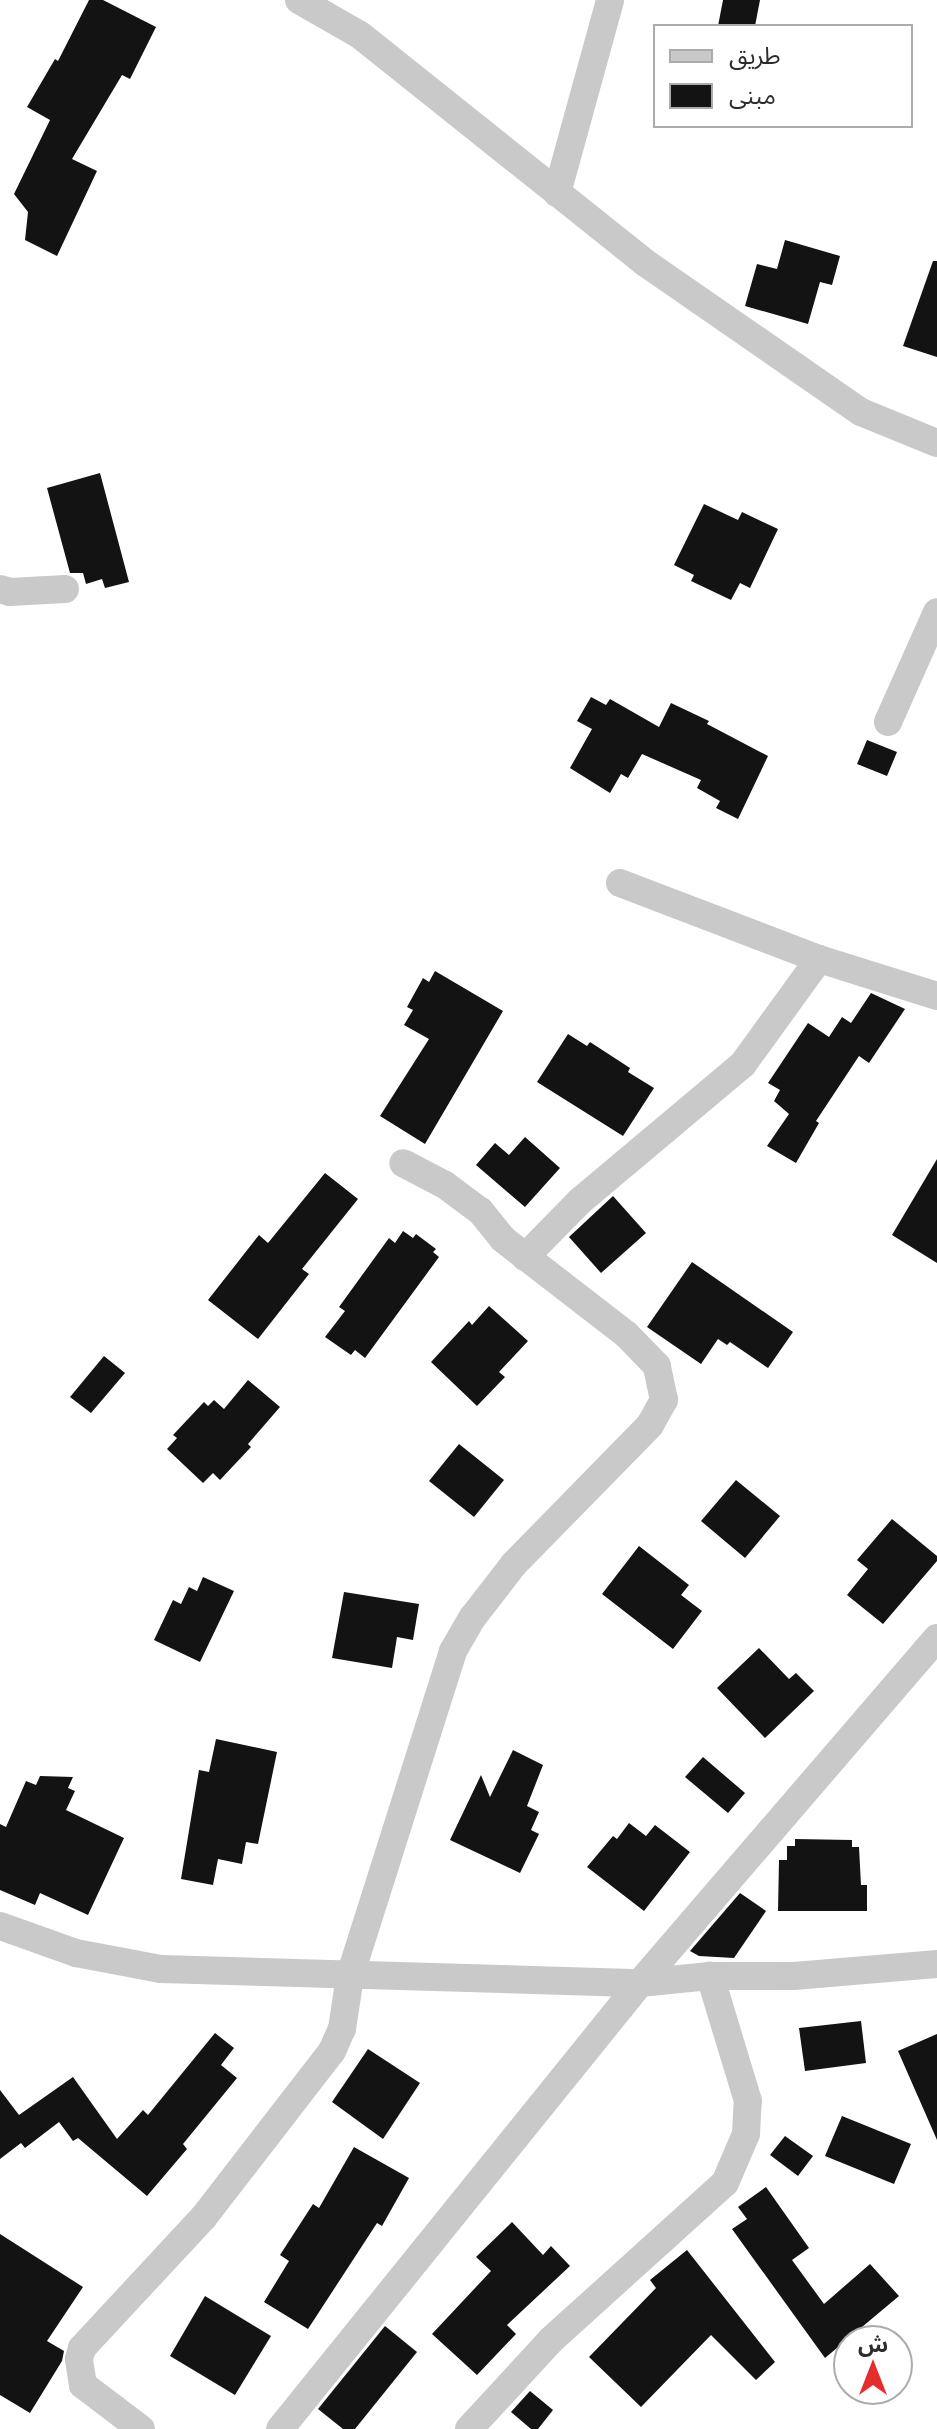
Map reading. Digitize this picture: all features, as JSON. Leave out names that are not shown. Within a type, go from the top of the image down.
[{"type":"street","points":[[299,0],[360,35],[647,264],[861,412],[937,443]]},
{"type":"street","points":[[557,193],[610,0]]},
{"type":"street","points":[[0,589],[65,589]]},
{"type":"street","points":[[888,722],[937,612]]},
{"type":"street","points":[[620,883],[819,959],[937,996]]},
{"type":"street","points":[[525,1257],[580,1201],[743,1064],[819,959]]},
{"type":"street","points":[[141,2429],[83,2385],[79,2359],[82,2348],[203,2218],[332,2051],[342,2029],[350,1976],[453,1651],[514,1564],[650,1425],[664,1400],[657,1366],[627,1335],[503,1239],[480,1211],[445,1185],[403,1163]]},
{"type":"street","points":[[280,2429],[640,1983],[937,1638]]},
{"type":"street","points":[[0,1926],[76,1953],[161,1969],[640,1983],[710,1976],[794,1976],[937,1964]]},
{"type":"street","points":[[469,2429],[551,2340],[725,2183],[746,2134],[748,2101],[710,1976]]},
{"type":"building","points":[[89,0],[103,0],[156,27],[130,79],[122,75],[72,159],[97,171],[57,256],[25,240],[28,212],[14,194],[50,120],[27,107],[55,59],[58,61]]},
{"type":"building","points":[[723,0],[760,0],[755,24],[718,24]]},
{"type":"building","points":[[785,240],[840,256],[832,285],[820,282],[808,324],[745,306],[757,264],[777,269]]},
{"type":"building","points":[[933,261],[937,261],[937,357],[903,346]]},
{"type":"building","points":[[100,473],[129,582],[105,588],[102,579],[86,584],[83,573],[70,573],[47,488]]},
{"type":"building","points":[[704,504],[738,520],[742,512],[778,529],[750,588],[740,583],[731,600],[691,581],[694,575],[674,565]]},
{"type":"building","points":[[591,697],[606,705],[610,699],[659,727],[671,703],[709,721],[707,724],[768,756],[738,819],[716,808],[720,801],[697,788],[701,780],[642,754],[628,778],[621,774],[610,793],[570,768],[592,729],[577,721]]},
{"type":"building","points":[[867,740],[897,752],[887,776],[857,764]]},
{"type":"building","points":[[435,971],[503,1011],[425,1144],[380,1116],[429,1039],[404,1025],[413,1010],[407,1007],[423,978],[429,982]]},
{"type":"building","points":[[871,993],[905,1009],[869,1063],[859,1056],[816,1121],[819,1123],[796,1163],[767,1146],[789,1114],[774,1101],[780,1090],[768,1083],[808,1023],[829,1037],[842,1017],[851,1023]]},
{"type":"building","points":[[568,1034],[587,1046],[590,1042],[654,1088],[623,1136],[537,1082]]},
{"type":"building","points":[[525,1137],[560,1168],[525,1207],[476,1165],[495,1143],[509,1155]]},
{"type":"building","points":[[937,1159],[937,1263],[892,1235]]},
{"type":"building","points":[[325,1173],[358,1199],[302,1269],[309,1274],[258,1339],[208,1300],[259,1235],[268,1243]]},
{"type":"building","points":[[613,1196],[646,1233],[601,1273],[569,1237]]},
{"type":"building","points":[[403,1231],[413,1238],[416,1234],[436,1249],[433,1252],[439,1257],[365,1358],[355,1350],[351,1355],[325,1337],[345,1311],[339,1307],[389,1238],[395,1243]]},
{"type":"building","points":[[692,1262],[793,1332],[768,1368],[730,1342],[727,1345],[718,1339],[701,1364],[647,1327]]},
{"type":"building","points":[[489,1306],[528,1341],[499,1372],[505,1377],[477,1406],[431,1362],[469,1321],[472,1325]]},
{"type":"building","points":[[104,1356],[125,1373],[91,1413],[70,1397]]},
{"type":"building","points":[[248,1380],[280,1407],[248,1444],[251,1447],[220,1480],[213,1473],[203,1483],[167,1449],[177,1438],[173,1435],[204,1402],[208,1406],[214,1400],[224,1409]]},
{"type":"building","points":[[459,1444],[504,1480],[474,1517],[429,1481]]},
{"type":"building","points":[[736,1480],[780,1516],[745,1558],[701,1521]]},
{"type":"building","points":[[892,1519],[937,1556],[937,1561],[883,1624],[847,1595],[868,1569],[857,1560]]},
{"type":"building","points":[[639,1546],[689,1585],[681,1595],[702,1611],[673,1649],[602,1594]]},
{"type":"building","points":[[203,1577],[234,1591],[200,1662],[154,1640],[173,1600],[181,1604],[189,1587],[197,1591]]},
{"type":"building","points":[[344,1592],[419,1604],[413,1640],[397,1637],[392,1668],[332,1658]]},
{"type":"building","points":[[759,1648],[789,1679],[796,1673],[814,1691],[765,1738],[717,1688]]},
{"type":"building","points":[[216,1739],[277,1752],[258,1844],[246,1842],[242,1864],[218,1859],[213,1885],[181,1879],[199,1770],[209,1772]]},
{"type":"building","points":[[513,1750],[543,1765],[527,1806],[539,1812],[531,1830],[539,1834],[520,1873],[450,1840],[481,1775],[490,1797]]},
{"type":"building","points":[[703,1757],[745,1793],[728,1813],[685,1777]]},
{"type":"building","points":[[40,1776],[73,1777],[68,1788],[75,1791],[66,1810],[124,1838],[88,1915],[40,1893],[35,1905],[0,1890],[0,1824],[6,1827],[26,1781],[36,1785]]},
{"type":"building","points":[[629,1823],[646,1836],[655,1825],[690,1852],[644,1911],[587,1867],[613,1836],[617,1839]]},
{"type":"building","points":[[795,1839],[852,1840],[852,1847],[859,1847],[861,1885],[867,1885],[867,1911],[778,1911],[779,1860],[787,1860],[787,1846],[795,1846]]},
{"type":"building","points":[[740,1893],[766,1911],[734,1958],[699,1956],[690,1951]]},
{"type":"building","points":[[861,2021],[866,2063],[805,2071],[799,2028]]},
{"type":"building","points":[[215,2033],[234,2048],[221,2065],[237,2078],[183,2144],[187,2149],[147,2196],[78,2138],[73,2141],[59,2122],[25,2148],[21,2143],[0,2159],[0,2090],[19,2115],[73,2077],[117,2139],[143,2110],[148,2115]]},
{"type":"building","points":[[937,2034],[937,2140],[898,2051]]},
{"type":"building","points":[[368,2049],[420,2083],[383,2139],[332,2102]]},
{"type":"building","points":[[842,2116],[911,2144],[894,2184],[825,2156]]},
{"type":"building","points":[[785,2136],[813,2156],[798,2176],[770,2155]]},
{"type":"building","points":[[354,2147],[409,2178],[382,2226],[377,2223],[308,2329],[264,2302],[289,2261],[280,2255],[313,2204],[319,2208]]},
{"type":"building","points":[[766,2187],[809,2248],[792,2260],[824,2304],[870,2264],[899,2296],[864,2325],[833,2325],[833,2351],[825,2358],[732,2229],[747,2219],[738,2207]]},
{"type":"building","points":[[512,2222],[543,2255],[551,2246],[570,2266],[507,2325],[516,2334],[477,2375],[432,2334],[491,2271],[476,2257]]},
{"type":"building","points":[[0,2234],[83,2287],[47,2341],[64,2351],[62,2361],[30,2413],[0,2395]]},
{"type":"building","points":[[687,2250],[775,2362],[756,2380],[711,2335],[641,2407],[589,2357],[656,2288],[650,2280]]},
{"type":"building","points":[[205,2296],[271,2336],[235,2395],[170,2356]]},
{"type":"building","points":[[385,2326],[417,2352],[355,2429],[343,2429],[318,2409]]},
{"type":"building","points":[[530,2391],[553,2410],[538,2429],[531,2429],[511,2412]]}]
